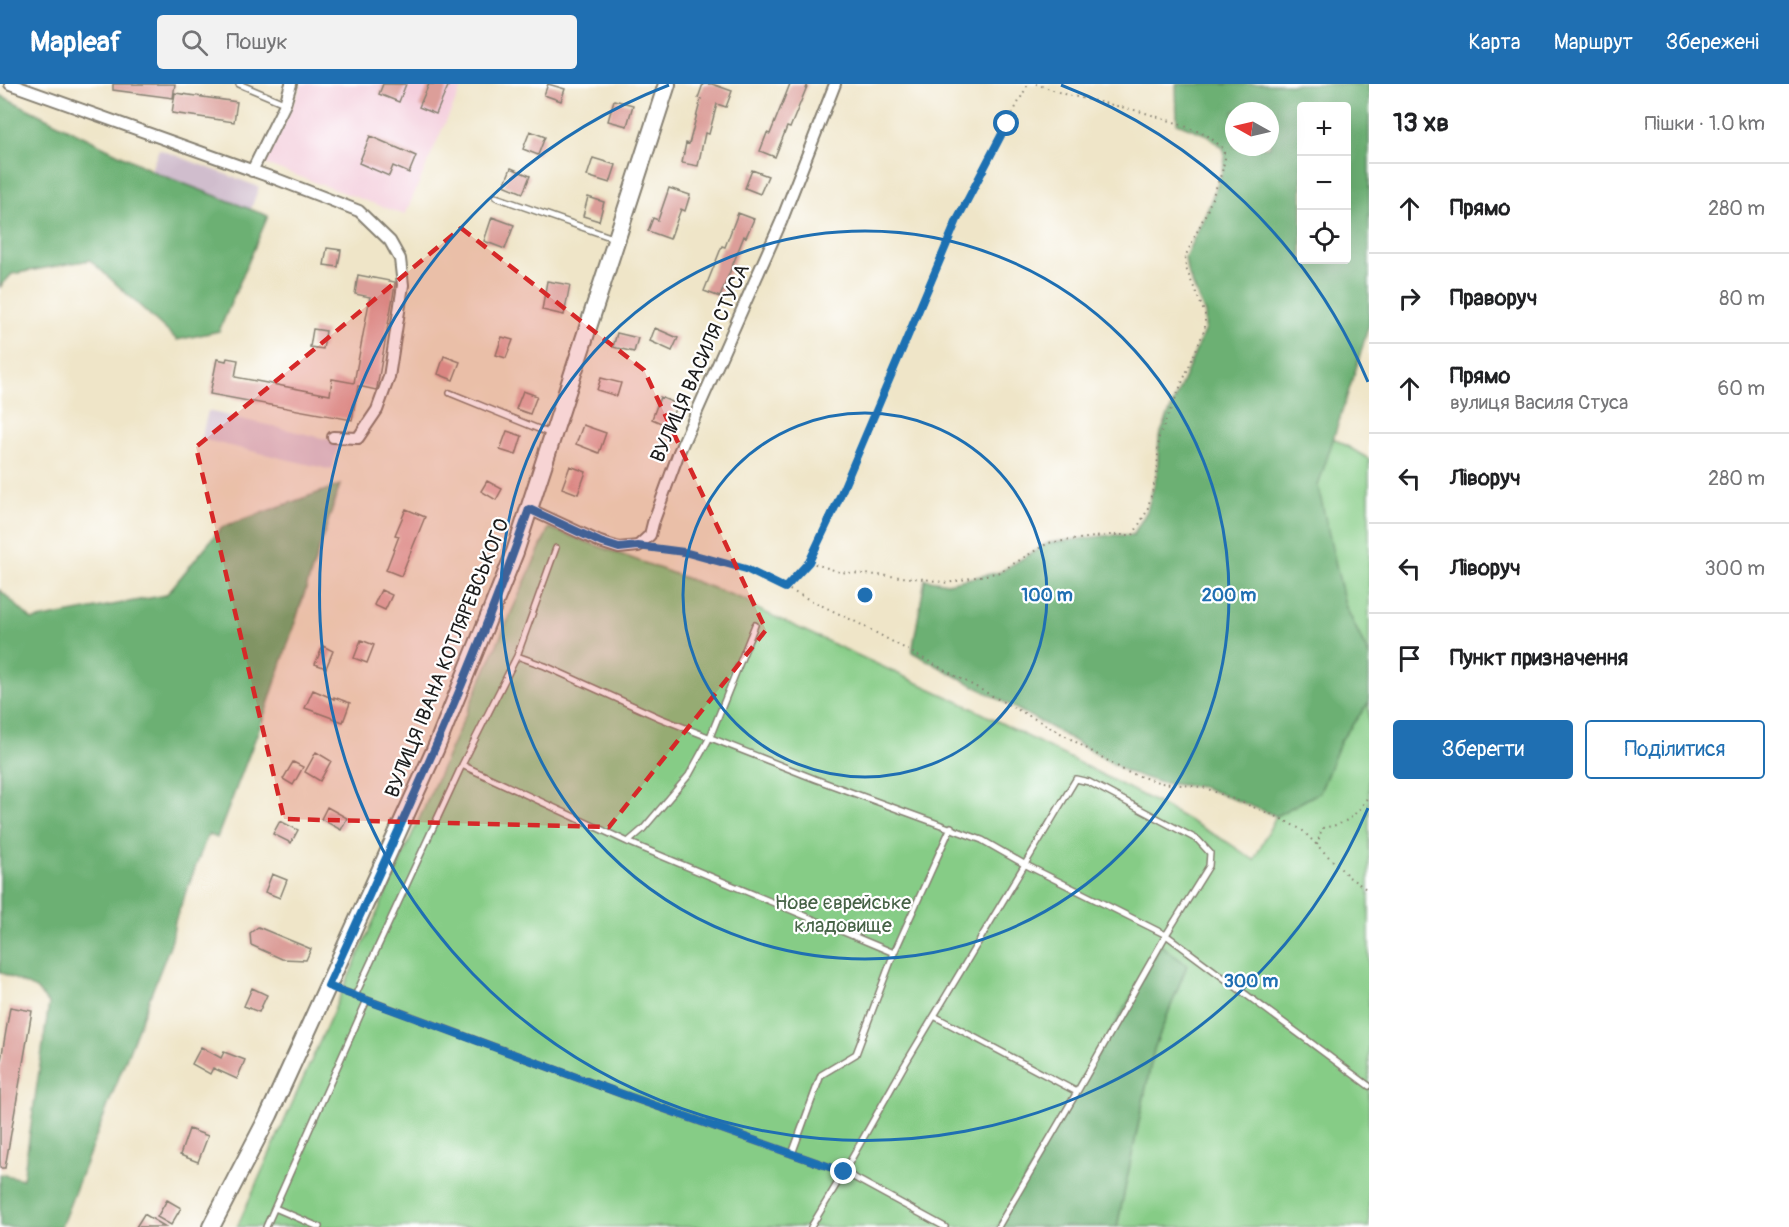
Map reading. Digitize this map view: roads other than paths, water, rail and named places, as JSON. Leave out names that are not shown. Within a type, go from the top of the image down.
[{"type":"street","points":[[10,84],[359,211],[390,241],[400,259],[403,285],[389,378],[377,410],[358,438],[333,437]]},
{"type":"street","points":[[252,171],[285,104],[291,84]]},
{"type":"street","name":"ВУЛИЦЯ ІВАНА КОТЛЯРЕВСЬКОГО","points":[[211,1227],[269,1115],[435,750],[514,552],[667,84]]},
{"type":"street","name":"ВУЛИЦЯ ВАСИЛЯ СТУСА","points":[[529,509],[600,542],[619,548],[638,546],[650,535],[652,523],[679,452],[781,222],[835,84]]},
{"type":"lane","points":[[239,84],[285,104]]},
{"type":"lane","points":[[496,197],[617,240]]},
{"type":"lane","points":[[450,393],[554,435]]},
{"type":"lane","points":[[355,996],[462,765],[517,656],[556,548]]},
{"type":"lane","points":[[627,842],[643,829],[689,775],[710,737],[755,624]]},
{"type":"lane","points":[[517,656],[660,718],[815,779],[982,840],[1024,864],[1166,935],[1369,1086]]},
{"type":"lane","points":[[462,765],[627,842],[894,953]]},
{"type":"lane","points":[[811,1227],[1076,779],[1089,782],[1204,844],[1210,853],[1208,871],[1166,935],[998,1227]]},
{"type":"lane","points":[[792,1154],[821,1075],[856,1054],[894,953],[951,827]]},
{"type":"lane","points":[[328,986],[844,1172],[945,1227]]},
{"type":"lane","points":[[266,1227],[367,1000]]},
{"type":"lane","points":[[934,1016],[1077,1092]]},
{"type":"lane","points":[[275,1208],[319,1227]]},
{"type":"park label","name":"Нове єврейське кладовище","points":[[843,914]]}]
